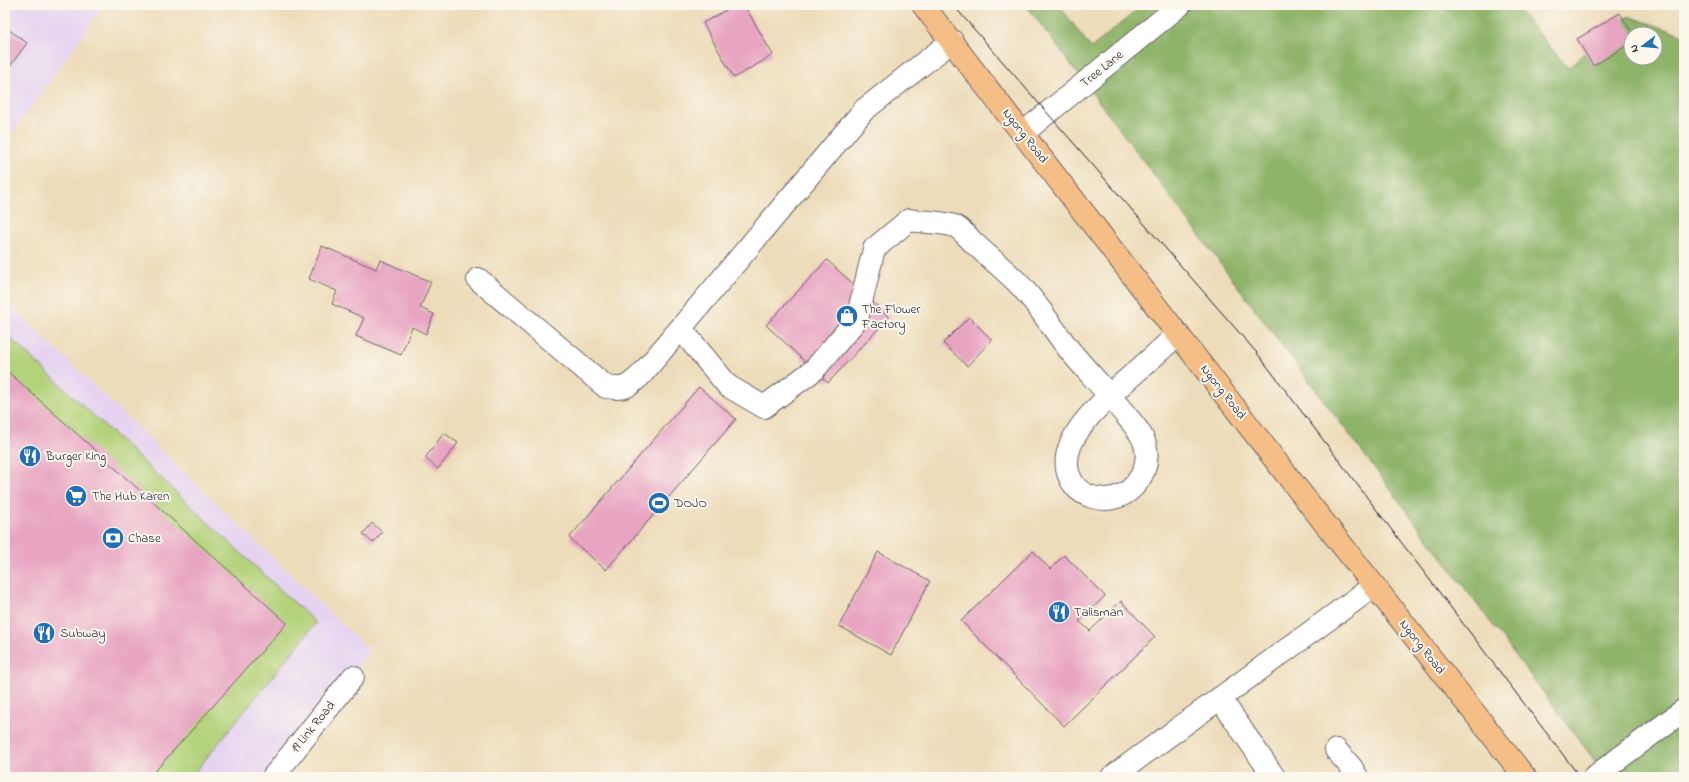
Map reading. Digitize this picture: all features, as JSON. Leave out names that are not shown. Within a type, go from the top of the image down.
[{"type":"main road","name":"Ngong Road","points":[[924,5],[1374,586],[1525,777]]},
{"type":"street","name":"Tree Lane","points":[[1023,133],[1180,5]]},
{"type":"street","points":[[478,279],[606,387],[620,389],[630,386],[681,329],[864,110],[952,41]]},
{"type":"street","points":[[681,329],[728,386],[764,407],[814,370],[857,319],[874,249],[909,220],[955,226],[1025,291],[1070,351],[1110,395],[1144,440],[1147,461],[1141,478],[1128,491],[1114,498],[1104,499],[1093,498],[1075,487],[1066,471],[1067,456],[1078,430],[1089,415],[1110,395],[1178,334]]},
{"type":"street","points":[[1112,777],[1374,586]]},
{"type":"street","name":"19 Link Road","points":[[273,777],[353,677]]},
{"type":"street","points":[[1220,698],[1274,777]]},
{"type":"street","points":[[1594,777],[1684,710]]},
{"type":"street","points":[[1336,750],[1351,767],[1357,777]]},
{"type":"shaded area","points":[[5,5],[104,5],[5,144]]},
{"type":"shaded area","name":"The Hub Karen","points":[[5,300],[370,651],[263,777],[5,777]]},
{"type":"green space","points":[[1026,5],[1059,5],[1091,48],[1143,5],[1514,5],[1568,68],[1628,16],[1657,26],[1623,26],[1623,66],[1663,66],[1663,28],[1684,35],[1684,777],[1607,777]]},
{"type":"green space","name":"The Hub Karen","points":[[5,333],[316,623],[191,777],[5,777]]},
{"type":"building","points":[[735,5],[744,5],[773,55],[734,78],[703,23]]},
{"type":"building","points":[[1620,13],[1628,26],[1623,26],[1623,48],[1593,66],[1577,39]]},
{"type":"building","points":[[5,27],[27,43],[8,69],[5,68]]},
{"type":"building","points":[[322,246],[376,269],[380,260],[431,282],[420,308],[434,314],[426,334],[412,327],[401,355],[356,336],[364,318],[332,304],[337,291],[309,279]]},
{"type":"building","points":[[827,260],[889,317],[828,383],[766,325]]},
{"type":"building","points":[[969,317],[992,340],[967,366],[943,343]]},
{"type":"building","name":"The Hub Karen","points":[[5,369],[287,623],[150,777],[5,777]]},
{"type":"building","points":[[699,387],[736,419],[606,570],[569,538]]},
{"type":"building","points":[[444,433],[458,443],[438,469],[425,458]]},
{"type":"building","points":[[372,523],[382,532],[373,543],[363,534]]},
{"type":"building","points":[[1033,551],[1050,569],[1064,555],[1105,596],[1079,621],[1090,631],[1121,601],[1155,637],[1064,726],[961,621]]},
{"type":"building","points":[[878,552],[930,581],[891,655],[839,626]]},
{"type":"tram line","points":[[953,5],[1257,353],[1580,777]]},
{"type":"place","name":"The Flower Factory","points":[[847,316]]},
{"type":"place","name":"Burger King","points":[[30,456]]},
{"type":"place","name":"The Hub Karen","points":[[76,496]]},
{"type":"place","name":"DOJO","points":[[659,503]]},
{"type":"place","name":"Chase","points":[[113,538]]},
{"type":"place","name":"Talisman","points":[[1059,612]]},
{"type":"place","name":"Subway","points":[[44,633]]}]
